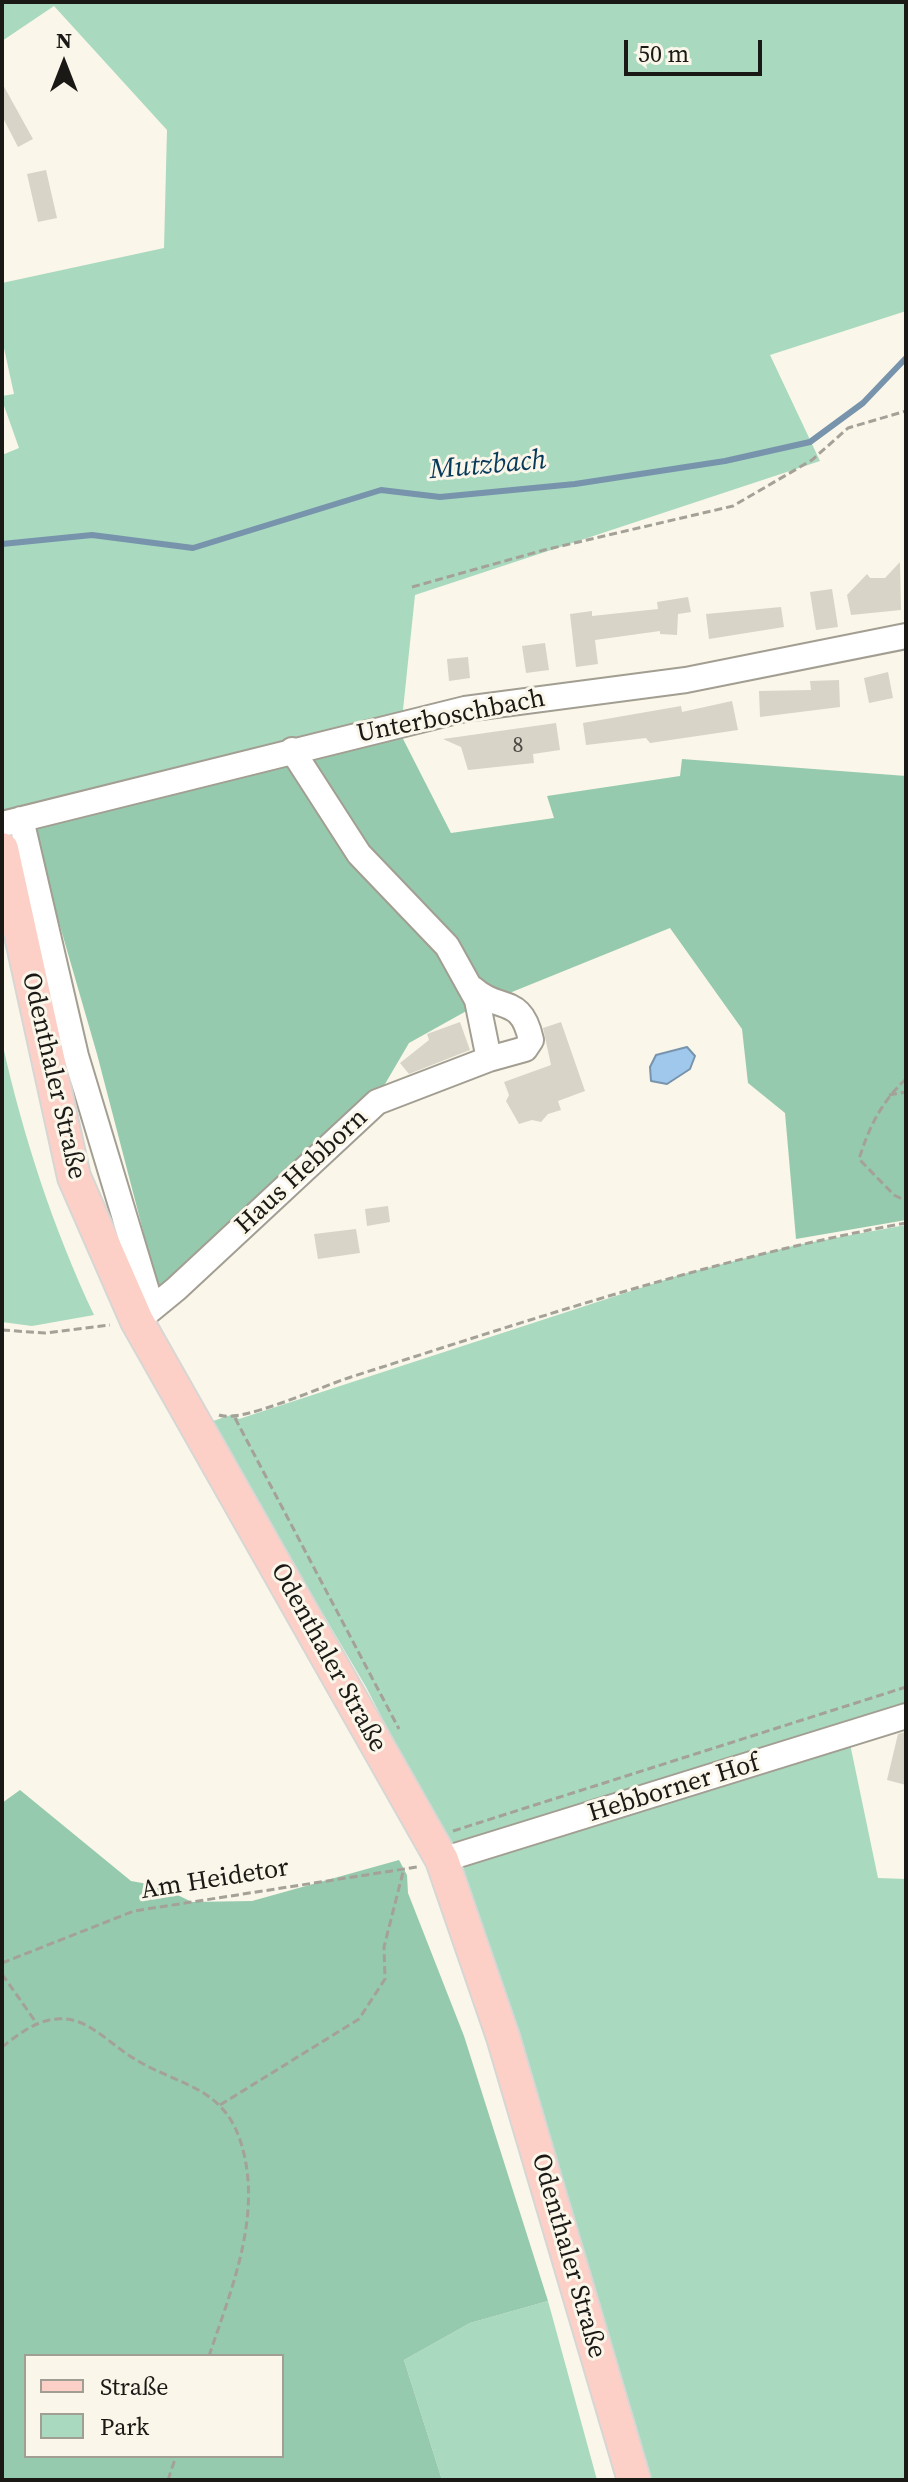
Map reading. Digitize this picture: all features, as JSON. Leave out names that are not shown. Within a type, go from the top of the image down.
[{"type":"main road","name":"Odenthaler Straße","points":[[2,849],[74,1177],[144,1315],[432,1854],[503,2037],[634,2480]]},
{"type":"street","name":"Unterboschbach","points":[[12,822],[465,709],[686,680],[906,636]]},
{"type":"street","points":[[292,750],[326,797],[359,854],[447,946],[472,988],[489,1059]]},
{"type":"street","points":[[12,822],[145,1294],[144,1315]]},
{"type":"street","name":"Haus Hebborn","points":[[144,1315],[377,1102],[489,1059],[525,1049],[531,1040],[522,1012],[513,1006],[482,997],[472,988]]},
{"type":"street","name":"Hebborner Hof","points":[[432,1854],[906,1716]]},
{"type":"path","points":[[412,587],[544,550],[733,506],[812,460],[848,428],[906,411]]},
{"type":"path","points":[[906,1079],[889,1095],[868,1131],[859,1159],[894,1195],[906,1201]]},
{"type":"path","points":[[889,1095],[906,1092]]},
{"type":"path","points":[[402,1735],[235,1418],[311,1390],[678,1273],[796,1243],[906,1223]]},
{"type":"path","points":[[2,1330],[45,1333],[144,1315]]},
{"type":"path","name":"Am Heidetor","points":[[2,1963],[134,1911],[403,1871],[432,1854],[906,1687]]},
{"type":"path","points":[[220,2105],[359,2019],[385,1979],[384,1947],[403,1871]]},
{"type":"path","points":[[2,1974],[35,2021]]},
{"type":"path","points":[[2,2047],[35,2021],[78,2022],[145,2066],[192,2084],[220,2105],[239,2135],[248,2181],[243,2254],[210,2354]]},
{"type":"path","points":[[168,2480],[175,2458]]},
{"type":"green space","points":[[2,2],[906,2],[906,311],[770,355],[820,461],[415,595],[401,729],[2,816],[2,455],[19,448],[2,400],[2,396],[14,394],[2,339],[2,283],[164,248],[167,130],[54,6],[2,41]]},
{"type":"green space","points":[[400,733],[451,833],[554,818],[547,796],[680,776],[682,759],[906,776],[906,1220],[796,1239],[785,1113],[748,1083],[742,1029],[670,928],[470,1009],[409,1043],[385,1084],[160,1296],[97,1054],[32,829]]},
{"type":"green space","points":[[2,1042],[40,1181],[94,1315],[32,1326],[2,1322]]},
{"type":"green space","points":[[906,1225],[906,1708],[453,1845],[446,1842],[366,1687],[210,1422],[234,1414],[239,1419],[680,1275],[797,1245]]},
{"type":"green space","points":[[849,1739],[878,1878],[906,1879],[906,2480],[643,2480],[460,1876],[467,1862],[509,1853]]},
{"type":"green space","points":[[20,1790],[131,1881],[159,1886],[192,1902],[252,1901],[399,1860],[407,1875],[408,1893],[464,2036],[548,2301],[470,2323],[404,2360],[442,2480],[2,2480],[2,1803]]},
{"type":"green space","points":[[548,2301],[597,2480],[442,2480],[404,2360],[470,2323]]},
{"type":"water","points":[[687,1047],[695,1056],[690,1069],[667,1084],[651,1081],[650,1067],[656,1055]]},
{"type":"building","points":[[2,83],[33,139],[18,147],[2,116]]},
{"type":"building","points":[[46,170],[57,218],[38,222],[27,174]]},
{"type":"building","points":[[900,562],[901,610],[851,615],[847,595],[867,574],[870,578],[885,578]]},
{"type":"building","points":[[832,589],[838,627],[816,630],[810,592]]},
{"type":"building","points":[[688,597],[691,612],[678,614],[677,635],[660,634],[660,631],[595,640],[598,664],[576,667],[570,614],[592,611],[592,616],[658,609],[657,602]]},
{"type":"building","points":[[781,607],[784,627],[709,639],[706,614]]},
{"type":"building","points":[[545,643],[549,670],[526,673],[522,646]]},
{"type":"building","points":[[468,657],[470,678],[449,681],[447,659]]},
{"type":"building","points":[[888,672],[893,698],[869,703],[864,678]]},
{"type":"building","points":[[839,680],[840,707],[760,717],[759,691],[811,690],[810,681]]},
{"type":"building","points":[[732,701],[738,730],[650,743],[646,738],[586,745],[583,723],[681,706],[682,712]]},
{"type":"building","points":[[556,723],[560,750],[533,754],[534,763],[468,770],[461,747],[443,739]]},
{"type":"building","points":[[460,1022],[470,1050],[409,1074],[400,1063],[429,1040],[427,1034]]},
{"type":"building","points":[[561,1022],[585,1091],[558,1101],[561,1110],[548,1114],[541,1122],[532,1120],[519,1124],[506,1101],[509,1095],[504,1082],[551,1065],[543,1028]]},
{"type":"building","points":[[388,1206],[390,1222],[367,1226],[365,1209]]},
{"type":"building","points":[[356,1229],[360,1253],[318,1259],[314,1234]]},
{"type":"building","points":[[906,1732],[906,1785],[887,1780],[898,1734]]},
{"type":"waterway","name":"Mutzbach","points":[[2,544],[92,535],[193,548],[381,490],[440,497],[575,484],[725,461],[810,442],[863,403],[905,359]]}]
